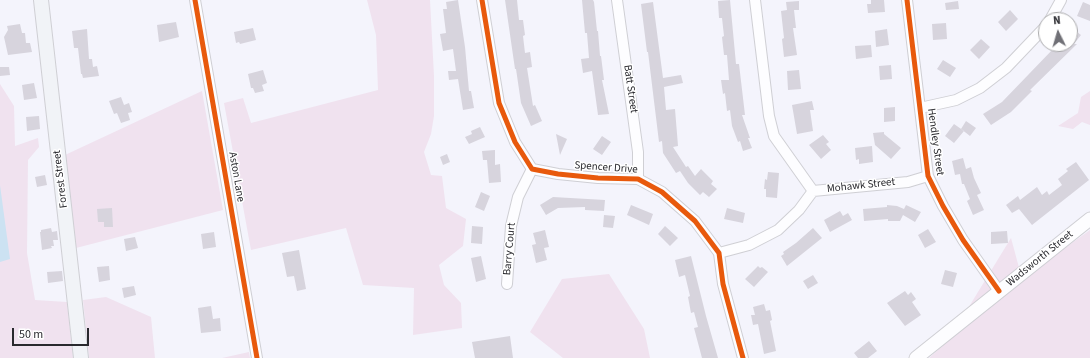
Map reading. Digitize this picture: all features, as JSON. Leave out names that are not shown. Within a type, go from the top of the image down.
[{"type":"main road","name":"Forest Street","points":[[40,0],[81,358]]},
{"type":"street","name":"Aston Lane","points":[[196,0],[257,358]]},
{"type":"street","points":[[482,0],[499,103],[515,142],[532,169]]},
{"type":"street","name":"Batt Street","points":[[617,0],[638,152],[638,179]]},
{"type":"street","points":[[755,0],[769,116],[774,136],[814,191]]},
{"type":"street","name":"Hendley Street","points":[[908,0],[928,176],[943,206],[963,240],[999,291]]},
{"type":"street","points":[[1054,12],[1061,0]]},
{"type":"street","points":[[920,108],[956,100],[980,88],[1006,68],[1038,34]]},
{"type":"street","name":"Spencer Drive","points":[[532,169],[558,174],[598,178],[638,179],[662,192],[695,221],[719,253],[723,284],[743,358]]},
{"type":"street","name":"Barry Court","points":[[507,284],[511,226],[518,197],[532,169]]},
{"type":"street","name":"Mohawk Street","points":[[719,253],[749,245],[778,230],[799,210],[814,191],[908,182],[928,176]]},
{"type":"street","name":"Wadsworth Street","points":[[916,358],[1090,219]]},
{"type":"shaded area","points":[[367,0],[430,0],[434,76],[434,116],[431,134],[424,152],[431,175],[442,176],[446,208],[466,219],[463,246],[439,265],[444,285],[461,303],[462,328],[413,335],[414,288],[363,285],[346,228],[251,250],[224,103],[243,98],[251,123],[378,90],[376,35]]},
{"type":"shaded area","points":[[0,84],[14,106],[15,146],[38,138],[39,147],[28,160],[27,253],[35,300],[67,302],[73,358],[0,358]]},
{"type":"shaded area","points":[[202,91],[223,210],[76,248],[65,155]]},
{"type":"shaded area","points":[[1090,91],[1090,125],[1082,122],[1073,129],[1058,126],[1078,113],[1081,97]]},
{"type":"shaded area","points":[[1090,230],[1090,358],[929,358],[948,341],[1011,238],[1021,275],[1020,280]]},
{"type":"shaded area","points":[[609,274],[644,329],[650,358],[563,358],[530,332],[562,279]]},
{"type":"shaded area","points":[[106,297],[151,317],[155,358],[89,358],[83,300]]},
{"type":"shaded area","points":[[249,352],[250,358],[222,358]]},
{"type":"water","points":[[0,185],[10,259],[0,262]]},
{"type":"building","points":[[458,0],[465,47],[469,91],[471,91],[474,108],[463,110],[458,79],[449,80],[448,71],[456,71],[453,49],[443,51],[440,34],[446,33],[443,9],[447,9],[446,2]]},
{"type":"building","points":[[505,0],[517,0],[519,20],[523,20],[525,53],[530,52],[532,67],[527,68],[533,106],[535,105],[542,121],[531,126],[521,103]]},
{"type":"building","points":[[582,0],[593,0],[594,2],[604,80],[602,80],[609,114],[598,115],[592,71],[583,73],[581,59],[589,58]]},
{"type":"building","points":[[730,0],[736,64],[739,64],[745,115],[742,115],[752,148],[743,151],[740,141],[738,142],[732,126],[730,110],[727,111],[725,93],[723,94],[721,80],[729,80],[727,55],[724,55],[722,18],[719,18],[718,1]]},
{"type":"building","points":[[871,0],[884,0],[885,12],[868,13],[867,4],[871,4]]},
{"type":"building","points":[[799,1],[799,10],[794,10],[796,28],[793,28],[797,55],[784,57],[782,39],[784,38],[781,11],[787,10],[786,2]]},
{"type":"building","points":[[958,1],[959,9],[946,10],[945,3]]},
{"type":"building","points":[[653,2],[663,78],[681,75],[683,83],[664,87],[666,110],[675,109],[678,146],[673,147],[686,167],[688,166],[695,176],[701,169],[713,181],[711,184],[717,189],[709,197],[703,192],[700,195],[688,183],[680,171],[676,173],[663,153],[662,141],[659,142],[641,4]]},
{"type":"building","points":[[1083,2],[1090,5],[1090,21],[1078,16]]},
{"type":"building","points":[[1010,10],[1018,19],[1006,31],[998,22]]},
{"type":"building","points":[[176,22],[179,37],[159,42],[157,25]]},
{"type":"building","points":[[946,23],[947,39],[933,40],[932,24]]},
{"type":"building","points":[[20,24],[22,33],[25,33],[26,43],[30,43],[32,52],[8,55],[4,37],[8,30],[7,26]]},
{"type":"building","points":[[253,28],[256,40],[240,44],[239,42],[236,43],[234,32]]},
{"type":"building","points":[[87,29],[89,59],[92,59],[93,67],[97,66],[99,76],[83,78],[81,74],[78,48],[74,48],[72,31]]},
{"type":"building","points":[[887,29],[889,45],[876,47],[875,31]]},
{"type":"building","points":[[981,39],[990,47],[979,59],[970,50]]},
{"type":"building","points":[[871,45],[872,57],[856,59],[855,46]]},
{"type":"building","points":[[1050,52],[1069,52],[1030,90],[1032,91],[1011,112],[991,125],[983,114],[1002,102]]},
{"type":"building","points":[[943,60],[956,68],[950,77],[937,69]]},
{"type":"building","points":[[891,65],[892,79],[880,80],[879,66]]},
{"type":"building","points":[[0,67],[9,67],[10,75],[0,76]]},
{"type":"building","points":[[263,70],[267,83],[262,85],[264,91],[255,93],[253,88],[251,88],[248,74]]},
{"type":"building","points":[[799,70],[801,89],[788,90],[787,71]]},
{"type":"building","points":[[34,83],[37,98],[24,100],[22,85]]},
{"type":"building","points":[[121,97],[124,105],[129,103],[132,112],[128,113],[130,120],[121,123],[117,113],[114,114],[109,101]]},
{"type":"building","points":[[812,101],[814,110],[810,110],[813,131],[797,134],[792,105]]},
{"type":"building","points":[[895,107],[895,121],[884,122],[884,108]]},
{"type":"building","points":[[39,116],[40,129],[27,131],[26,117]]},
{"type":"building","points":[[966,121],[976,128],[970,136],[961,129]]},
{"type":"building","points":[[954,124],[964,131],[954,143],[945,136]]},
{"type":"building","points":[[480,127],[485,137],[469,144],[465,137],[472,134],[471,131]]},
{"type":"building","points":[[884,132],[884,134],[901,148],[891,159],[875,145],[873,133]]},
{"type":"building","points":[[556,134],[567,139],[560,155]]},
{"type":"building","points":[[823,135],[829,142],[826,144],[831,150],[821,159],[809,145]]},
{"type":"building","points":[[602,136],[611,142],[602,155],[593,149]]},
{"type":"building","points":[[872,146],[873,162],[859,164],[859,159],[856,160],[855,148]]},
{"type":"building","points":[[495,150],[495,165],[500,164],[501,182],[489,183],[487,160],[483,160],[482,151]]},
{"type":"building","points":[[447,154],[450,162],[443,165],[440,157]]},
{"type":"building","points":[[963,158],[966,169],[971,167],[981,193],[977,195],[984,210],[973,215],[967,201],[970,199],[964,184],[962,184],[960,174],[955,175],[952,161]]},
{"type":"building","points":[[1076,162],[1089,180],[1032,225],[1019,209],[1012,213],[1006,205],[1018,196],[1020,200],[1037,187],[1042,195],[1047,191],[1049,195],[1062,185],[1058,179],[1068,171],[1066,169]]},
{"type":"building","points":[[768,172],[779,173],[777,198],[766,197],[766,189],[764,189],[765,179],[767,180]]},
{"type":"building","points":[[45,175],[47,185],[37,187],[35,177]]},
{"type":"building","points":[[481,192],[490,196],[484,211],[475,207]]},
{"type":"building","points":[[553,197],[605,200],[604,211],[585,210],[585,207],[558,208],[546,215],[540,205]]},
{"type":"building","points":[[631,205],[653,214],[649,225],[627,215]]},
{"type":"building","points":[[887,205],[897,206],[904,209],[906,205],[921,212],[915,222],[903,215],[900,221],[888,221],[888,219],[864,221],[863,209],[887,207]]},
{"type":"building","points":[[112,208],[113,227],[104,227],[104,222],[98,222],[97,209]]},
{"type":"building","points":[[727,208],[745,213],[743,223],[724,219]]},
{"type":"building","points":[[840,211],[843,216],[848,213],[852,220],[830,232],[824,220]]},
{"type":"building","points":[[604,215],[615,216],[613,228],[603,227]]},
{"type":"building","points":[[472,226],[483,227],[482,244],[471,243]]},
{"type":"building","points":[[665,226],[678,238],[670,246],[658,234]]},
{"type":"building","points":[[51,228],[52,232],[57,231],[58,240],[53,240],[54,246],[51,246],[52,248],[42,250],[40,232],[41,230]]},
{"type":"building","points":[[813,228],[822,238],[787,266],[781,256],[784,254],[783,252]]},
{"type":"building","points":[[928,229],[936,242],[925,248],[918,235]]},
{"type":"building","points":[[545,230],[549,247],[544,248],[547,260],[536,263],[532,245],[536,244],[533,233]]},
{"type":"building","points":[[1007,231],[1008,243],[991,244],[991,232]]},
{"type":"building","points":[[214,232],[216,247],[203,249],[201,234]]},
{"type":"building","points":[[135,237],[138,248],[126,251],[124,239]]},
{"type":"building","points":[[299,250],[306,289],[297,291],[294,276],[287,277],[282,253]]},
{"type":"building","points":[[481,256],[486,279],[476,282],[471,258]]},
{"type":"building","points":[[691,256],[718,358],[702,358],[694,328],[698,327],[694,312],[691,313],[688,297],[690,296],[685,275],[679,277],[675,260]]},
{"type":"building","points":[[109,266],[110,280],[99,282],[97,267]]},
{"type":"building","points":[[758,266],[760,268],[762,267],[768,272],[754,287],[745,279]]},
{"type":"building","points":[[945,270],[957,273],[953,287],[941,284]]},
{"type":"building","points":[[62,271],[63,281],[48,283],[47,272]]},
{"type":"building","points":[[813,275],[818,283],[808,289],[803,281]]},
{"type":"building","points":[[134,286],[136,295],[124,298],[122,288]]},
{"type":"building","points":[[905,291],[908,295],[911,292],[916,299],[912,302],[921,315],[905,326],[887,303]]},
{"type":"building","points":[[764,304],[766,311],[770,310],[772,320],[770,321],[776,351],[764,354],[758,324],[753,325],[751,315],[755,315],[753,307]]},
{"type":"building","points":[[211,306],[213,319],[220,318],[221,331],[201,333],[198,308]]},
{"type":"building","points":[[510,336],[513,358],[475,358],[472,342]]},
{"type":"building","points":[[869,341],[877,351],[868,358],[858,358],[854,353]]},
{"type":"cycle path","points":[[195,0],[257,358]]},
{"type":"cycle path","points":[[482,0],[499,103],[515,142],[532,169],[558,174],[598,178],[638,179],[662,192],[695,221],[719,253],[723,284],[743,358]]},
{"type":"cycle path","points":[[907,0],[928,176],[943,206],[963,240],[999,291]]}]
